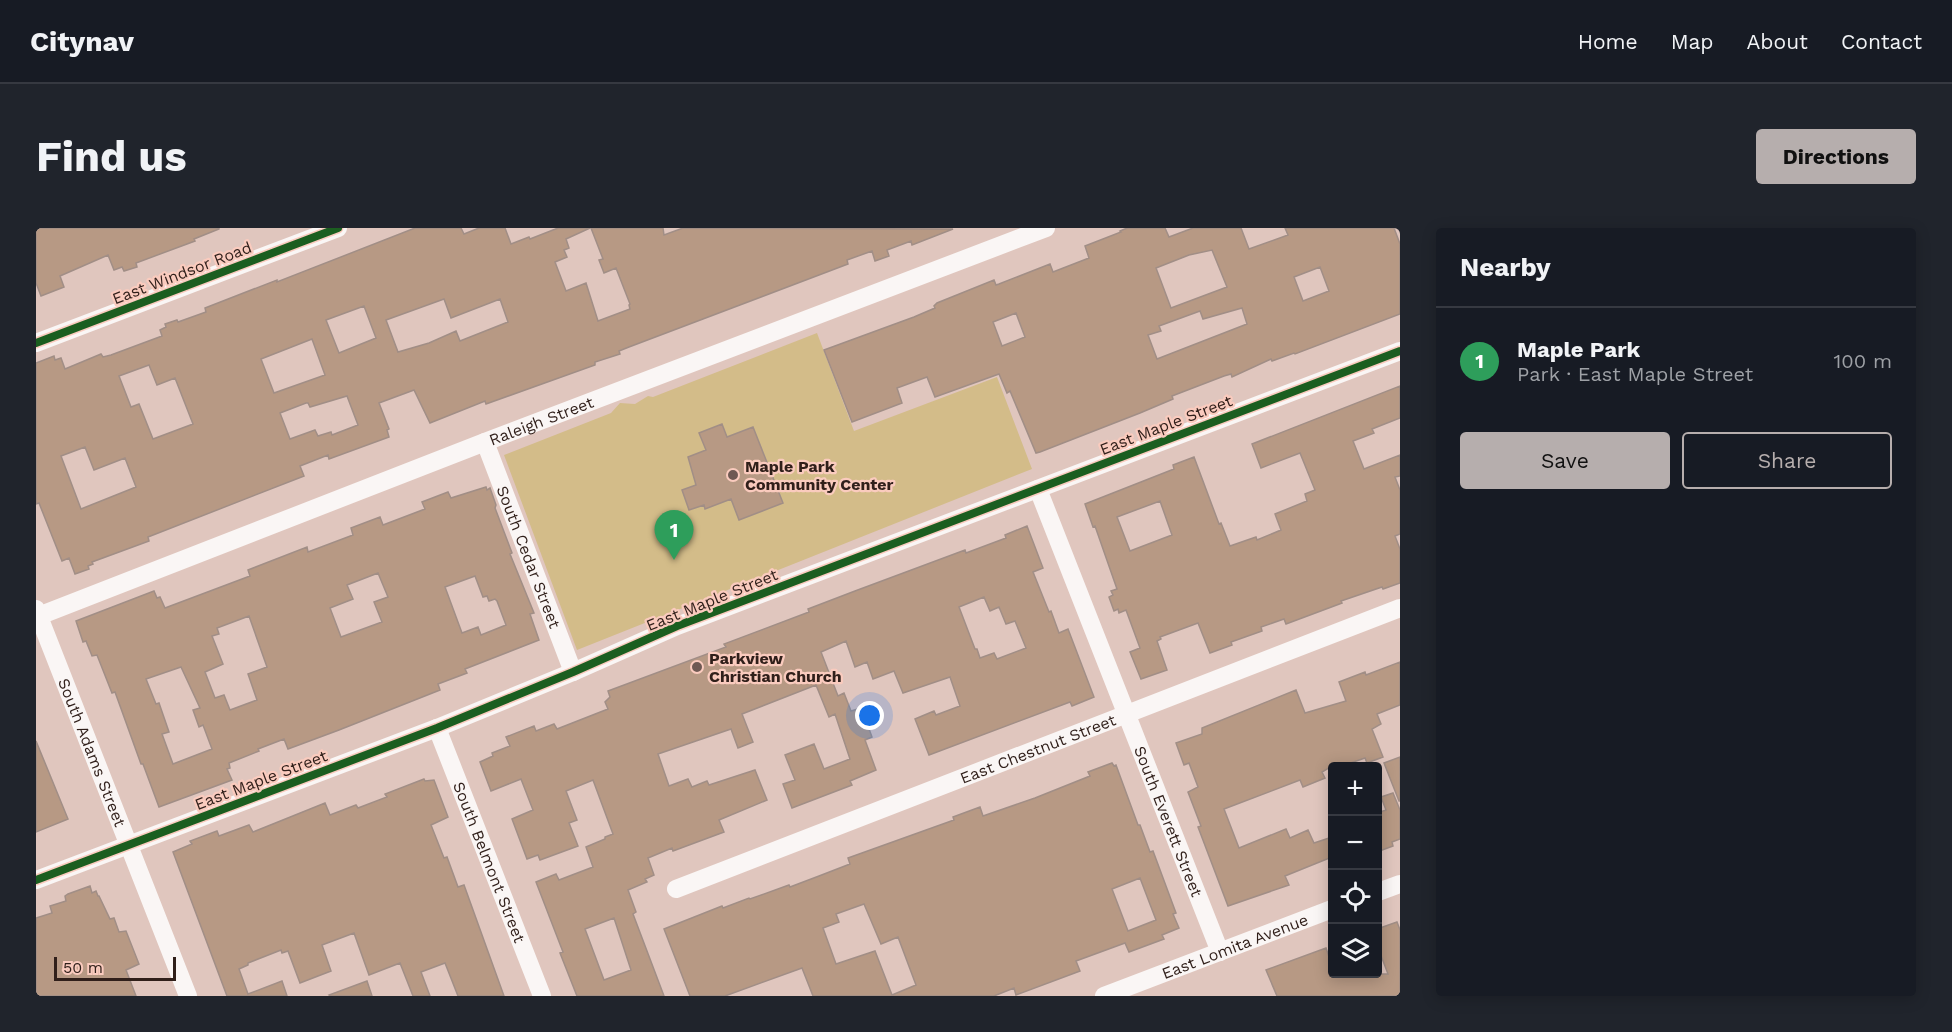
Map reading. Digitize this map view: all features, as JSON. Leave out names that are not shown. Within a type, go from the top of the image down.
[{"type":"street","name":"East Windsor Road","points":[[36,343],[338,228]]},
{"type":"street","name":"Raleigh Street","points":[[37,614],[1046,228]]},
{"type":"street","name":"East Maple Street","points":[[36,880],[438,728],[677,626],[1400,351]]},
{"type":"street","name":"South Cedar Street","points":[[486,442],[573,672]]},
{"type":"street","name":"South Everett Street","points":[[1038,489],[1220,952]]},
{"type":"street","name":"East Chestnut Street","points":[[676,889],[1400,608]]},
{"type":"street","name":"South Adams Street","points":[[37,614],[188,996]]},
{"type":"street","name":"South Belmont Street","points":[[438,728],[542,996]]},
{"type":"street","points":[[1382,890],[1400,884]]},
{"type":"street","name":"East Lomita Avenue","points":[[1104,996],[1328,911]]},
{"type":"shaded area","points":[[817,333],[854,431],[997,377],[1032,469],[577,650],[504,455],[611,413],[620,403],[635,404],[648,396],[653,397]]},
{"type":"building","points":[[36,228],[219,229],[194,239],[195,241],[136,263],[137,267],[124,271],[122,267],[114,270],[108,255],[60,276],[64,287],[41,296],[36,283]]},
{"type":"building","points":[[415,228],[461,228],[464,234],[479,228],[505,228],[511,244],[558,228],[590,228],[566,239],[569,248],[564,250],[567,257],[555,262],[566,291],[586,283],[598,321],[630,309],[630,304],[616,268],[604,273],[599,260],[603,259],[591,228],[663,228],[664,235],[683,228],[953,229],[912,245],[911,241],[887,250],[889,256],[875,261],[872,251],[847,260],[848,264],[629,347],[619,351],[620,354],[595,362],[595,365],[486,404],[485,401],[430,423],[414,390],[379,403],[389,429],[387,430],[389,437],[329,459],[328,455],[300,466],[304,476],[148,537],[149,541],[92,562],[93,564],[88,566],[89,569],[75,574],[69,558],[62,561],[39,503],[36,504],[36,363],[54,356],[55,360],[61,358],[65,369],[101,354],[103,357],[111,355],[162,336],[160,330],[166,327],[165,324],[206,312],[205,308],[277,280],[277,282]],"holes":[[[444,299],[451,318],[500,299],[508,322],[460,341],[456,331],[429,343],[398,352],[386,320]],[[364,306],[376,338],[339,353],[326,320]],[[312,339],[325,375],[274,393],[261,359]],[[149,365],[157,385],[175,378],[193,424],[153,439],[139,404],[131,407],[119,376]],[[347,396],[358,425],[332,435],[331,432],[318,436],[315,430],[290,439],[280,413],[308,403],[310,407]],[[85,447],[94,470],[125,458],[136,487],[81,509],[61,456]]]},
{"type":"building","points":[[1127,228],[1165,228],[1169,237],[1193,228],[1241,228],[1249,249],[1288,235],[1285,228],[1394,228],[1400,244],[1400,314],[1295,354],[1272,361],[1271,359],[1232,377],[1231,374],[1224,376],[1172,396],[1173,399],[1140,413],[1036,453],[1010,391],[1007,393],[999,374],[935,397],[927,377],[897,388],[902,403],[852,422],[824,350],[914,317],[935,308],[937,303],[994,280],[996,285],[1050,264],[1053,272],[1089,258],[1085,246]],"holes":[[[1212,250],[1227,287],[1171,308],[1156,268],[1189,255]],[[1320,267],[1329,291],[1303,301],[1294,277]],[[1242,308],[1247,324],[1157,359],[1148,335],[1161,331],[1159,326],[1200,311],[1203,319]],[[1016,313],[1025,337],[1002,346],[993,322]]]},
{"type":"building","points":[[1400,386],[1400,418],[1372,429],[1374,433],[1353,441],[1364,469],[1400,455],[1400,476],[1395,477],[1400,490],[1400,534],[1395,536],[1400,549],[1400,583],[1341,601],[1342,603],[1286,624],[1284,619],[1261,627],[1262,631],[1231,642],[1232,645],[1210,653],[1198,623],[1160,637],[1161,639],[1157,641],[1167,670],[1141,679],[1130,652],[1140,648],[1126,610],[1119,613],[1118,609],[1114,611],[1109,597],[1113,595],[1111,591],[1117,589],[1085,504],[1174,469],[1173,465],[1194,457],[1219,524],[1221,523],[1230,546],[1256,537],[1257,540],[1281,530],[1275,514],[1307,501],[1305,494],[1315,490],[1300,453],[1261,468],[1252,444]],"holes":[[[1160,501],[1172,535],[1130,551],[1117,517]]]},
{"type":"building","name":"Maple Park Community Center","points":[[722,424],[727,437],[753,427],[783,503],[739,520],[731,499],[705,509],[704,505],[689,510],[682,490],[696,485],[688,457],[706,450],[699,433]]},
{"type":"building","points":[[486,487],[487,490],[490,488],[512,553],[510,554],[534,613],[530,614],[539,640],[465,669],[467,673],[438,684],[440,690],[339,730],[288,749],[284,739],[258,749],[259,751],[229,763],[230,768],[227,769],[232,780],[159,807],[115,692],[112,693],[97,655],[92,656],[86,641],[83,642],[76,621],[154,591],[165,608],[250,576],[248,570],[307,547],[308,552],[353,535],[351,528],[380,517],[383,525],[425,509],[422,502],[448,492],[451,498]],"holes":[[[378,573],[388,597],[374,602],[382,622],[341,637],[330,608],[353,599],[347,585]],[[475,576],[483,597],[487,596],[489,601],[495,599],[497,601],[506,625],[481,635],[478,627],[462,633],[445,587]],[[249,616],[267,667],[248,674],[257,700],[230,710],[224,695],[215,698],[205,672],[223,664],[212,636],[219,634],[217,628]],[[181,667],[200,708],[193,710],[199,727],[203,725],[212,749],[173,764],[162,734],[169,732],[159,703],[156,704],[146,679]]]},
{"type":"building","points":[[1027,526],[1043,568],[1033,572],[1059,633],[1068,629],[1094,697],[1072,706],[1070,702],[929,755],[915,719],[934,711],[936,715],[960,706],[950,677],[903,693],[894,671],[873,679],[867,662],[855,667],[846,641],[821,652],[838,696],[844,693],[851,711],[858,709],[862,720],[865,718],[872,737],[865,740],[876,770],[850,781],[852,785],[792,808],[783,784],[795,780],[785,755],[814,744],[824,769],[850,759],[835,714],[829,717],[816,685],[742,714],[753,742],[738,748],[731,729],[658,754],[669,786],[688,779],[692,787],[707,781],[709,785],[755,770],[767,800],[719,820],[724,832],[648,858],[654,875],[645,879],[647,882],[628,890],[636,912],[633,914],[664,996],[577,996],[536,882],[556,874],[559,880],[593,867],[586,847],[613,834],[593,780],[566,791],[577,820],[569,823],[578,846],[540,860],[538,855],[527,859],[512,819],[533,810],[521,779],[491,791],[480,762],[493,756],[492,753],[510,746],[506,737],[534,726],[536,731],[554,724],[557,729],[608,709],[605,702],[610,697],[608,691],[726,647],[724,644],[809,612],[808,609],[965,550],[966,553],[1006,538],[1005,535]],"holes":[[[984,597],[990,611],[999,607],[1006,624],[1015,621],[1026,648],[997,659],[994,653],[980,658],[959,607]],[[614,918],[631,970],[604,980],[585,929]]]},
{"type":"building","points":[[1400,662],[1400,705],[1377,714],[1381,724],[1372,729],[1383,757],[1370,762],[1367,762],[1365,758],[1354,762],[1328,762],[1328,768],[1322,772],[1325,778],[1303,787],[1300,780],[1224,809],[1239,848],[1286,829],[1290,838],[1308,830],[1314,843],[1328,838],[1328,859],[1285,876],[1289,885],[1228,906],[1198,827],[1201,826],[1188,792],[1198,787],[1189,763],[1184,765],[1176,743],[1202,734],[1202,728],[1296,690],[1305,713],[1346,701],[1339,682],[1365,672],[1366,675]]},
{"type":"building","points":[[36,741],[68,819],[36,832]]},
{"type":"building","points":[[1400,757],[1400,801],[1399,801],[1384,763]]},
{"type":"building","points":[[1112,763],[1116,765],[1138,825],[1140,825],[1150,852],[1153,851],[1176,913],[1173,914],[1179,928],[1162,935],[1164,939],[1129,952],[1125,943],[1076,961],[1080,971],[1016,995],[1014,988],[994,996],[813,996],[802,968],[725,996],[690,996],[664,929],[722,906],[723,908],[819,876],[850,864],[848,858],[954,820],[953,817],[980,807],[983,816],[1035,798],[1090,776],[1088,772]],"holes":[[[1140,878],[1156,920],[1128,931],[1112,889]],[[864,904],[881,944],[898,937],[916,985],[892,995],[875,951],[836,964],[823,928],[839,922],[836,914]]]},
{"type":"building","points":[[424,779],[425,781],[434,780],[448,817],[431,825],[444,858],[447,857],[458,887],[464,885],[504,996],[458,996],[445,963],[421,972],[430,996],[413,996],[400,963],[369,975],[354,933],[322,945],[331,971],[300,983],[288,951],[282,953],[281,950],[239,969],[248,994],[282,981],[287,996],[227,996],[173,852],[192,844],[190,841],[217,831],[219,836],[249,825],[253,832],[325,803],[330,815],[356,805],[358,808],[387,797],[385,794]]},
{"type":"building","points":[[1393,793],[1400,810],[1400,839],[1392,842],[1393,846],[1382,850],[1382,811],[1386,810],[1382,797]]},
{"type":"building","points":[[90,886],[92,893],[96,891],[110,919],[114,918],[119,932],[126,931],[139,964],[126,970],[136,996],[36,996],[36,918],[52,913],[50,906],[66,901],[65,896],[68,894]]},
{"type":"building","points":[[1397,922],[1400,930],[1400,996],[1277,996],[1266,970],[1326,948],[1328,978],[1382,978],[1382,974],[1388,974],[1382,958],[1382,927]]},
{"type":"building","points":[[367,981],[372,996],[329,995]]},
{"type":"cycle path","points":[[36,343],[338,228]]},
{"type":"cycle path","points":[[36,880],[437,728],[677,626],[1400,351]]},
{"type":"place","name":"Maple Park Community Center","points":[[733,475]]},
{"type":"place","name":"Maple Park","points":[[674,560]]},
{"type":"place","name":"Parkview Christian Church","points":[[697,667]]}]
